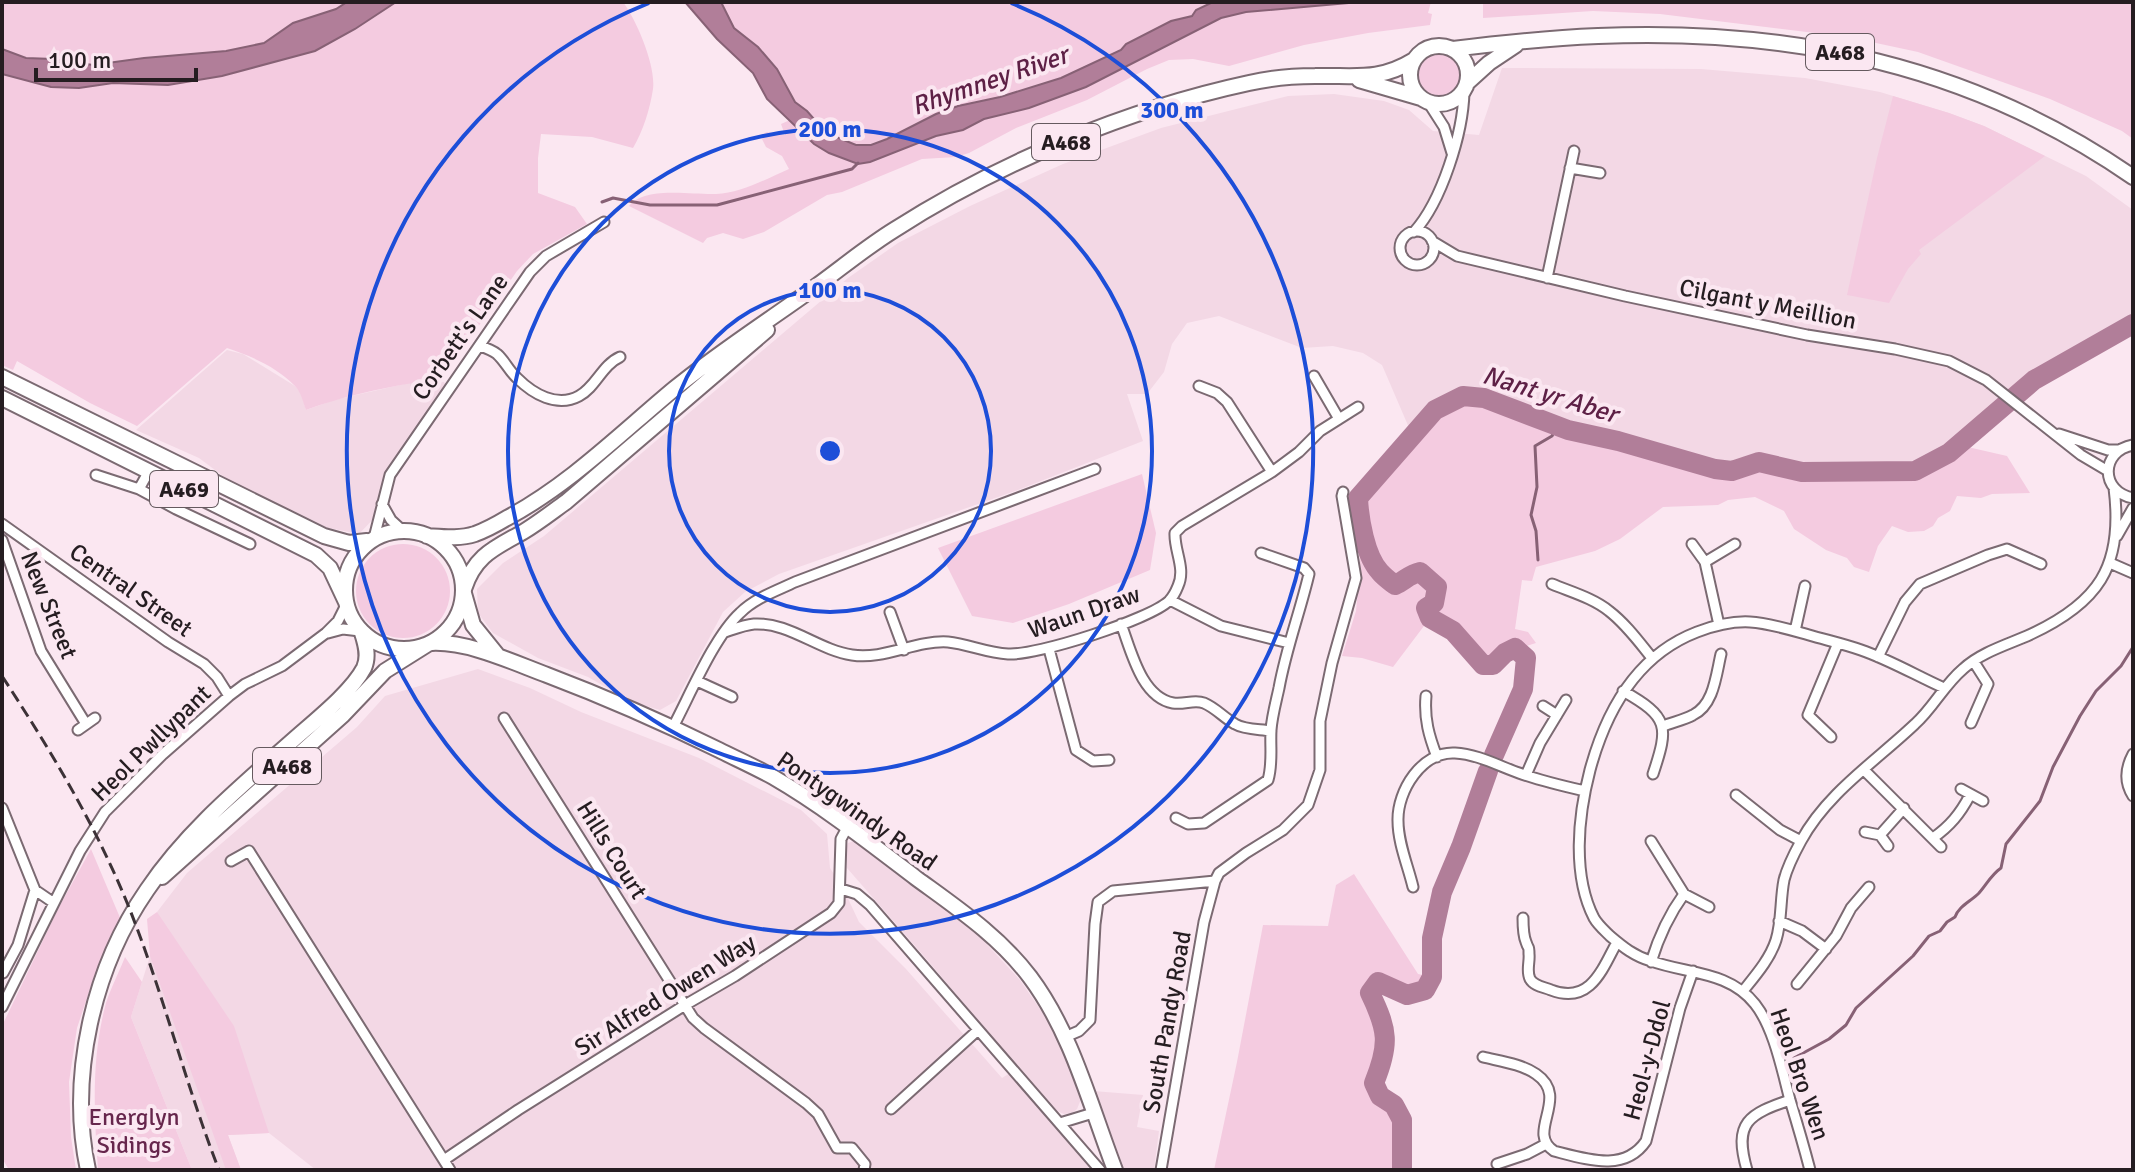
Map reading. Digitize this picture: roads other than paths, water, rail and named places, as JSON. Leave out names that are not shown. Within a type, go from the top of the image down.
[{"type":"main road","name":"A468","points":[[1453,49],[1594,36],[1692,36],[1777,42],[1869,58],[1950,82],[2020,111],[2133,177]]},
{"type":"main road","name":"A468","points":[[1466,87],[1489,63],[1520,43]]},
{"type":"main road","points":[[1445,46],[1453,49],[1461,54],[1466,63],[1469,72],[1466,87],[1457,99],[1448,103],[1424,100],[1415,92],[1410,76],[1414,60],[1427,48],[1445,46]]},
{"type":"main road","name":"A468","points":[[427,536],[470,536],[525,508],[561,484],[688,378],[866,248],[923,212],[996,173],[1078,138],[1163,107],[1236,86],[1291,77],[1350,77],[1389,73],[1414,60]]},
{"type":"main road","name":"A468","points":[[1350,77],[1424,100]]},
{"type":"main road","name":"A468","points":[[464,589],[475,566],[485,554],[566,502],[812,289]]},
{"type":"main road","name":"A469","points":[[2,377],[320,534],[349,543],[370,540]]},
{"type":"main road","name":"A469","points":[[2,398],[316,555],[330,568],[346,604]]},
{"type":"main road","points":[[403,531],[427,536],[440,545],[456,562],[464,589],[460,607],[445,633],[430,643],[387,646],[372,641],[361,632],[351,620],[346,604],[353,561],[360,548],[370,540],[403,531]]},
{"type":"main road","name":"Pontygwindy Road","points":[[464,589],[473,625],[499,657]]},
{"type":"main road","name":"A468","points":[[88,1170],[82,1107],[89,1030],[110,961],[125,928],[168,860],[196,829],[357,679],[367,657],[361,632]]},
{"type":"main road","name":"A468","points":[[147,890],[343,715],[385,671],[430,643]]},
{"type":"main road","name":"Pontygwindy Road","points":[[430,643],[457,645],[499,657],[607,699],[673,727],[771,776],[848,826],[976,923],[1029,976],[1049,1006],[1065,1037],[1115,1170]]},
{"type":"street","points":[[1414,232],[1431,210],[1460,131],[1466,87]]},
{"type":"street","points":[[1424,100],[1444,127],[1452,153]]},
{"type":"street","points":[[1547,278],[1574,151]]},
{"type":"street","points":[[1570,168],[1600,173]]},
{"type":"street","points":[[1431,210],[1434,251],[1429,260],[1414,265],[1402,256],[1400,245],[1409,233],[1423,233],[1431,240]]},
{"type":"street","name":"Corbett's Lane","points":[[370,540],[378,526],[390,475],[530,272],[546,256],[604,222]]},
{"type":"street","name":"Cilgant y Meillion","points":[[1431,240],[1457,256],[1547,278],[1807,335],[1934,357],[1974,373],[2081,455],[2108,471]]},
{"type":"street","name":"Cilgant y Meillion","points":[[1429,260],[1457,256]]},
{"type":"street","points":[[480,346],[498,355],[531,390],[555,401],[579,396],[613,360],[620,357]]},
{"type":"street","points":[[1314,376],[1339,419]]},
{"type":"street","points":[[1199,386],[1217,393],[1227,402],[1272,472]]},
{"type":"street","name":"Waun Draw","points":[[725,632],[755,624],[768,625],[832,651],[855,656],[950,642],[1007,654],[1049,649],[1121,624],[1154,611],[1170,600],[1180,583],[1181,562],[1174,543],[1175,533],[1182,526],[1272,472],[1320,431],[1358,407]]},
{"type":"street","name":"Cilgant y Meillion","points":[[2052,432],[2108,450],[2118,450]]},
{"type":"street","points":[[2133,445],[2118,450],[2112,457],[2108,471],[2114,488],[2121,495],[2133,498]]},
{"type":"street","points":[[673,727],[725,632],[739,614],[760,598],[1095,469]]},
{"type":"street","points":[[139,489],[149,471]]},
{"type":"street","points":[[96,475],[139,489],[250,544]]},
{"type":"street","points":[[1743,991],[1766,961],[1776,941],[1785,878],[1801,841],[1825,807],[1918,721],[1965,667],[2064,617],[2080,604],[2110,563],[2116,538],[2114,488]]},
{"type":"street","points":[[1065,1037],[1079,1031],[1090,1020],[1098,902],[1113,891],[1215,881],[1219,873],[1283,830],[1308,805],[1320,770],[1320,721],[1332,663],[1356,578],[1343,492]]},
{"type":"street","points":[[382,504],[389,517],[403,531]]},
{"type":"street","points":[[2116,538],[2133,508]]},
{"type":"street","name":"Central Street","points":[[2,524],[168,642],[204,664],[229,696]]},
{"type":"street","name":"New Street","points":[[2,540],[41,651],[86,724]]},
{"type":"street","points":[[1692,544],[1705,562],[1719,625]]},
{"type":"street","points":[[1705,562],[1735,544]]},
{"type":"street","points":[[1878,657],[1905,602],[1920,584],[2007,549],[2041,564]]},
{"type":"street","points":[[1176,818],[1188,824],[1204,823],[1268,780],[1271,731],[1289,643],[1309,574],[1304,568],[1261,553]]},
{"type":"street","points":[[2110,563],[2133,573]]},
{"type":"street","points":[[1552,584],[1608,610],[1652,658]]},
{"type":"street","points":[[1795,631],[1805,586]]},
{"type":"street","points":[[1170,600],[1221,626],[1289,643]]},
{"type":"street","name":"Heol Pwllypant","points":[[2,1007],[80,851],[105,812],[163,754],[229,696],[245,684],[282,666],[326,633],[338,621],[346,604]]},
{"type":"street","points":[[890,612],[904,650]]},
{"type":"street","name":"Heol Bro Wen","points":[[1810,1170],[1779,1061],[1765,1019],[1756,1004],[1743,991],[1724,980],[1651,962],[1627,951],[1596,923],[1582,882],[1580,845],[1585,791],[1598,742],[1623,691],[1652,658],[1679,639],[1719,625],[1751,622],[1838,643],[1878,657],[1944,688]]},
{"type":"street","points":[[1121,624],[1149,688],[1162,698],[1174,703],[1204,703],[1236,725],[1271,731]]},
{"type":"street","points":[[326,633],[343,629],[361,632]]},
{"type":"street","points":[[1831,737],[1808,715],[1838,643]]},
{"type":"street","points":[[1049,649],[1076,750],[1093,761],[1109,760]]},
{"type":"street","points":[[1663,726],[1694,715],[1704,707],[1712,691],[1721,654]]},
{"type":"street","points":[[1971,723],[1988,684],[1974,662]]},
{"type":"street","points":[[697,681],[732,697]]},
{"type":"street","points":[[1623,691],[1646,703],[1663,726],[1663,742],[1653,774]]},
{"type":"street","points":[[1426,696],[1428,733],[1437,757]]},
{"type":"street","points":[[1526,775],[1540,743],[1566,700]]},
{"type":"street","points":[[1543,706],[1557,715]]},
{"type":"street","name":"Hills Court","points":[[504,718],[693,1018],[818,1114],[837,1148],[852,1148],[865,1164],[864,1170]]},
{"type":"street","points":[[1413,887],[1397,819],[1409,781],[1421,766],[1437,757],[1450,752],[1466,754],[1585,791]]},
{"type":"street","points":[[2133,754],[2127,765],[2127,786],[2133,796]]},
{"type":"street","points":[[1864,770],[1941,847]]},
{"type":"street","points":[[1933,838],[1949,826],[1961,811],[1966,792],[1983,801]]},
{"type":"street","points":[[1736,795],[1780,830],[1801,841]]},
{"type":"street","points":[[2,808],[35,890],[54,903]]},
{"type":"street","points":[[1880,835],[1904,808]]},
{"type":"street","points":[[848,826],[841,839],[841,889],[857,894],[870,905],[1100,1170]]},
{"type":"street","points":[[1865,832],[1880,835],[1888,846]]},
{"type":"street","points":[[1651,841],[1684,894],[1709,907]]},
{"type":"street","points":[[231,861],[249,851],[450,1170]]},
{"type":"street","name":"South Pandy Road","points":[[1161,1170],[1204,922],[1215,881]]},
{"type":"street","points":[[1797,984],[1836,936],[1851,908],[1869,887]]},
{"type":"street","name":"Sir Alfred Owen Way","points":[[444,1160],[831,913],[839,903],[841,889]]},
{"type":"street","points":[[3,973],[18,945],[35,890]]},
{"type":"street","points":[[1651,962],[1659,935],[1684,894]]},
{"type":"street","points":[[1523,918],[1530,957],[1530,979],[1534,984],[1568,995],[1588,987],[1598,976],[1617,942]]},
{"type":"street","points":[[1779,921],[1802,931],[1826,949]]},
{"type":"street","name":"Heol-y-Ddol","points":[[1546,1144],[1554,1151],[1610,1165],[1631,1160],[1640,1152],[1646,1141],[1680,1008],[1693,971]]},
{"type":"street","points":[[891,1109],[978,1030]]},
{"type":"street","points":[[1483,1057],[1533,1071],[1547,1085],[1551,1104],[1543,1130],[1546,1144],[1497,1164]]},
{"type":"street","points":[[1747,1170],[1742,1140],[1747,1121],[1765,1109],[1790,1100]]},
{"type":"street","points":[[1060,1123],[1093,1113]]},
{"type":"waterway","points":[[602,202],[613,198],[650,205],[717,205],[852,169],[858,163]]},
{"type":"waterway","name":"Nant yr Aber","points":[[1494,755],[1523,689],[1526,658],[1515,648],[1493,665],[1483,665],[1453,631],[1430,618],[1426,608],[1434,603],[1437,587],[1420,572],[1395,585],[1387,579],[1370,557],[1361,526],[1358,498],[1435,410],[1463,396],[1484,398],[1568,430],[1715,469],[1732,471],[1759,462],[1802,472],[1915,471],[1949,453],[2034,380],[2133,324]]},
{"type":"waterway","points":[[1538,560],[1536,531],[1531,515],[1537,487],[1535,446],[1552,436],[1557,426]]},
{"type":"waterway","points":[[1794,1058],[1829,1039],[1846,1025],[1856,1008],[1913,956],[1929,936],[1940,931],[1955,917],[2001,868],[2006,844],[2040,801],[2053,767],[2080,716],[2096,691],[2121,666],[2133,647]]},
{"type":"waterway","name":"Nant yr Aber","points":[[1402,1170],[1402,1120],[1394,1105],[1380,1096],[1374,1083],[1383,1058],[1385,1037],[1370,993],[1378,982],[1407,995],[1425,990],[1432,977],[1432,938],[1442,892],[1488,771]]},
{"type":"railway","points":[[2,676],[71,788],[115,874],[141,938],[219,1170]]},
{"type":"water label","name":"Rhymney River","points":[[990,81]]},
{"type":"park label","name":"Energlyn Sidings","points":[[134,1131]]}]
